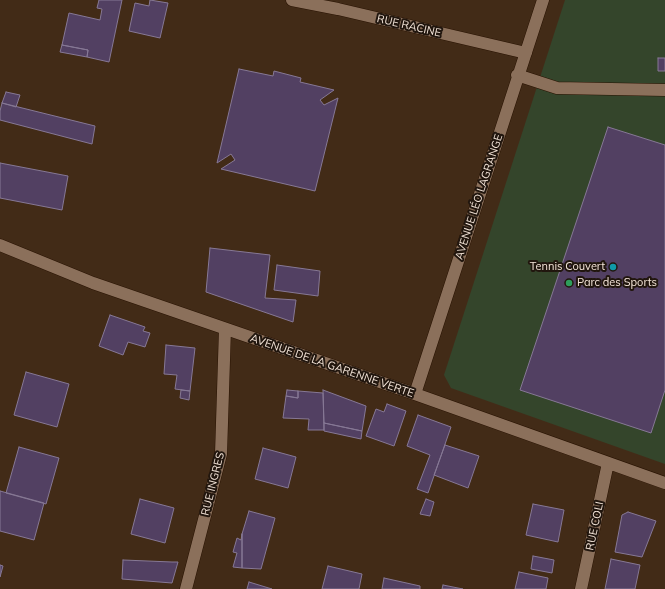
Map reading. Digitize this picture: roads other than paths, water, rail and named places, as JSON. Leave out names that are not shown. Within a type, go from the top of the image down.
[{"type":"street","name":"RUE RACINE","points":[[292,0],[338,9],[526,53]]},
{"type":"street","name":"AVENUE LÉO LAGRANGE","points":[[415,394],[517,75],[526,53],[543,0]]},
{"type":"street","points":[[517,75],[558,88],[665,90]]},
{"type":"street","name":"AVENUE DE LA GARENNE VERTE","points":[[0,246],[93,283],[415,394],[665,483]]},
{"type":"street","name":"RUE INGRES","points":[[186,589],[221,454],[225,329]]},
{"type":"street","name":"RUE COLI","points":[[582,589],[608,463]]},
{"type":"place","name":"Tennis Couvert","points":[[613,267]]},
{"type":"place","name":"Parc des Sports","points":[[569,283]]}]
